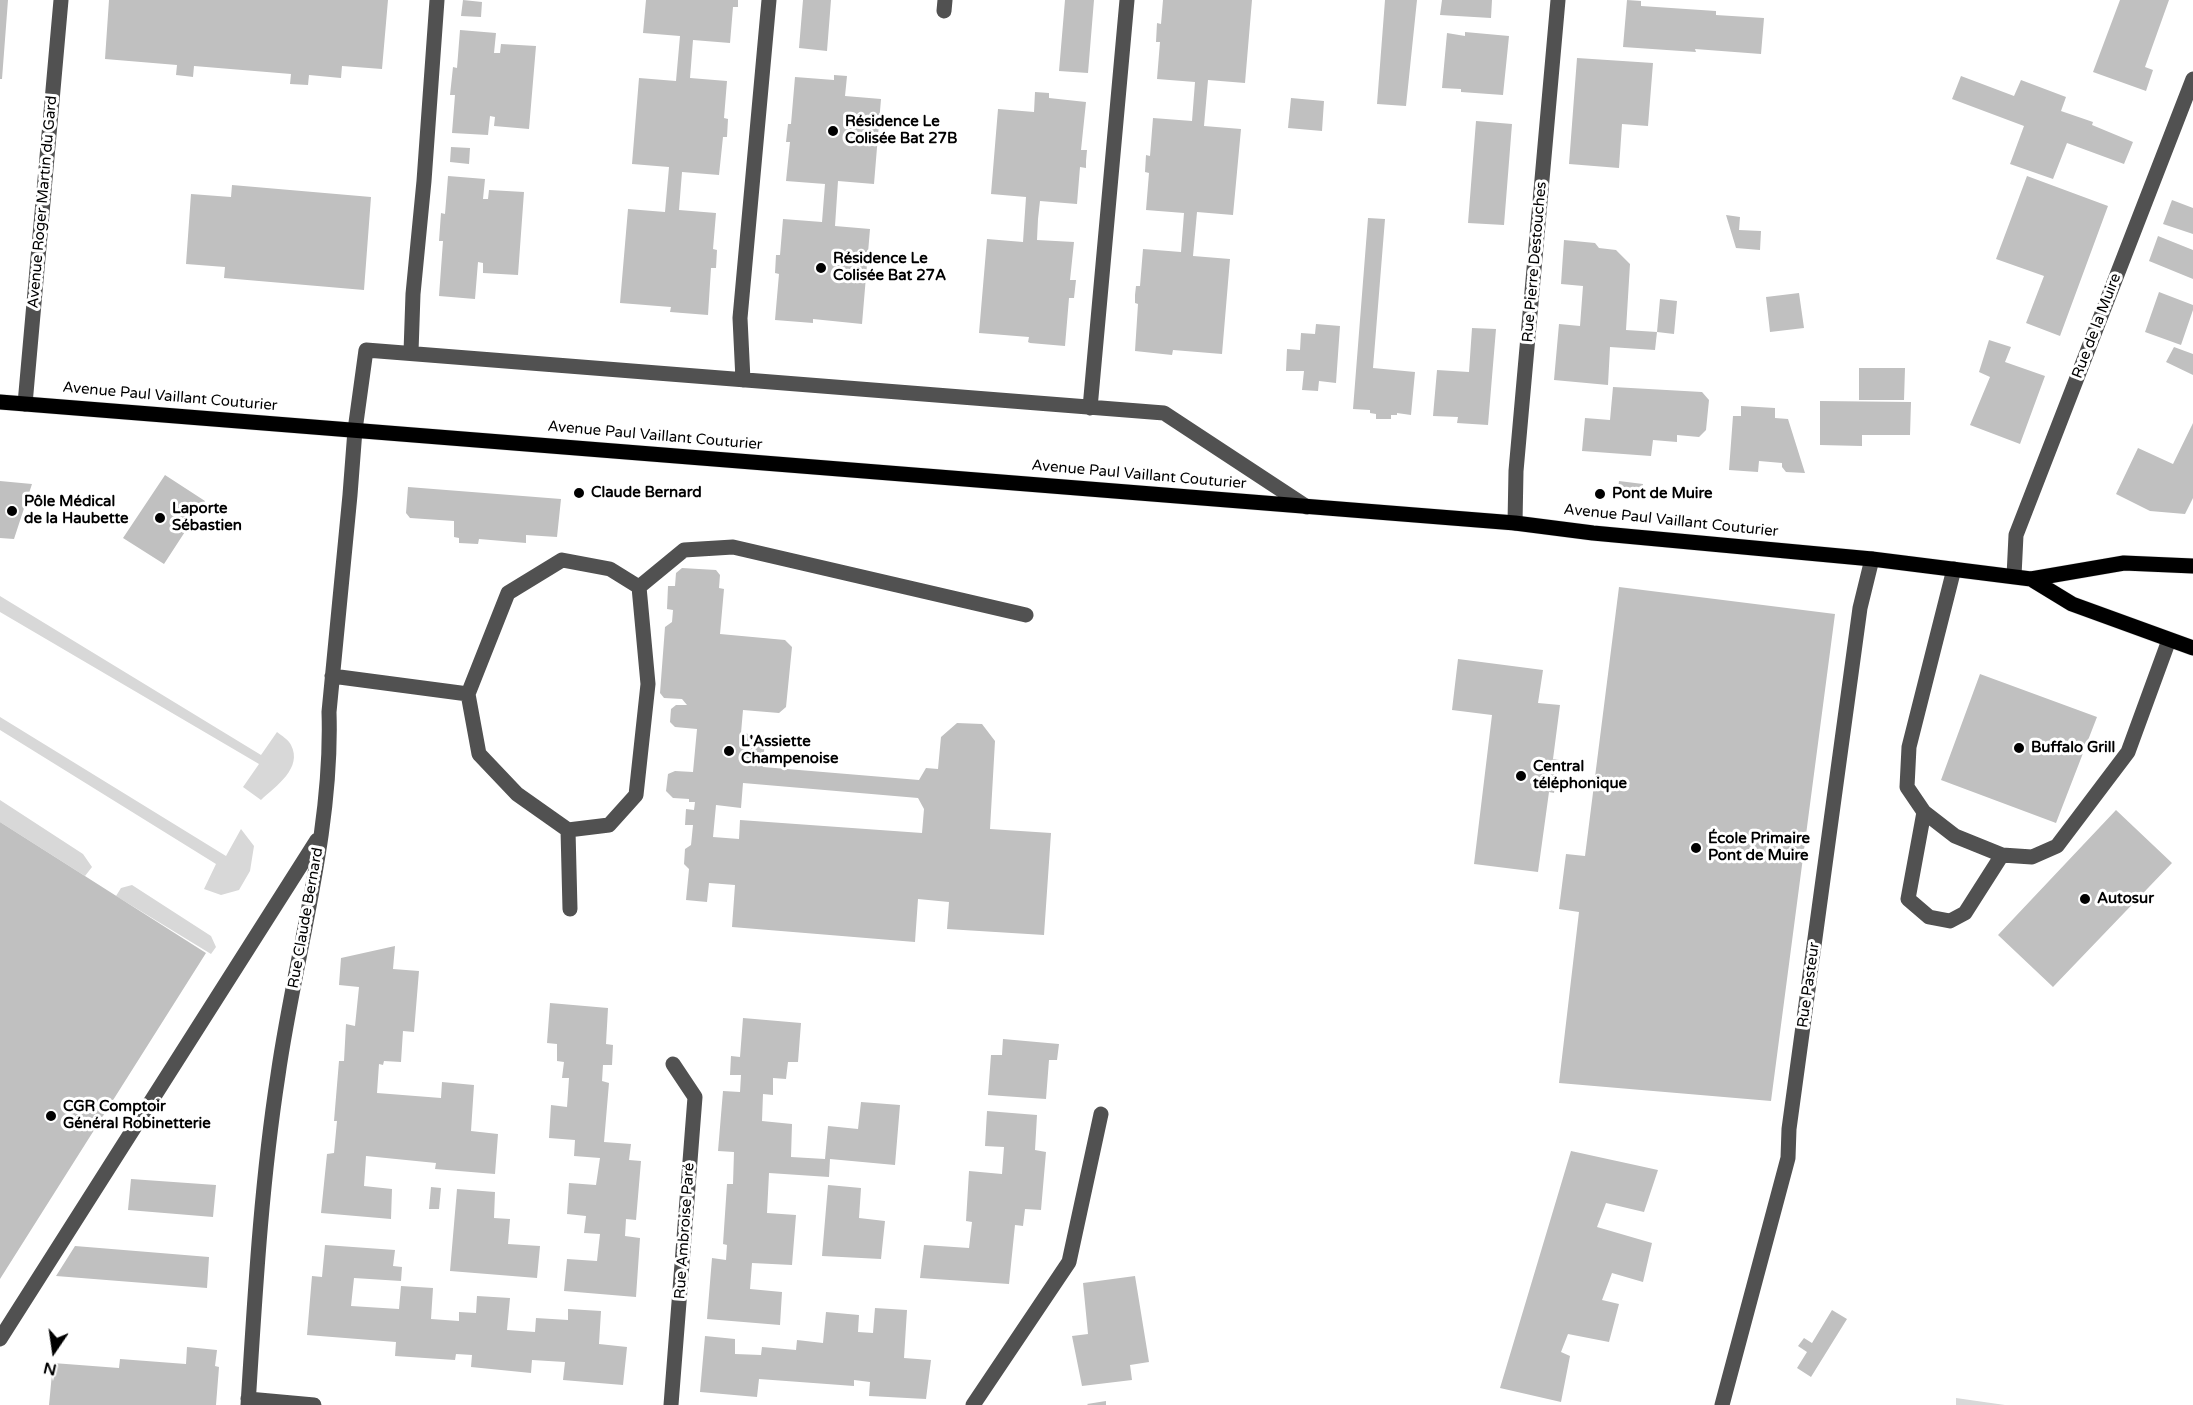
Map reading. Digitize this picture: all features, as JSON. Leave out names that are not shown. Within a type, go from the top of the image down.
[{"type":"main road","name":"Avenue Paul Vaillant Couturier","points":[[0,402],[1515,523],[2031,579],[2124,563],[2193,566]]},
{"type":"main road","name":"Avenue Paul Vaillant Couturier","points":[[2031,579],[2072,604],[2193,648]]},
{"type":"street","name":"Avenue Roger Martin du Gard","points":[[25,404],[61,0]]},
{"type":"street","points":[[411,352],[413,294],[437,0]]},
{"type":"street","points":[[743,380],[740,318],[769,0]]},
{"type":"street","points":[[1090,408],[1127,0]]},
{"type":"street","name":"Rue Pierre Destouches","points":[[1515,523],[1516,471],[1558,0]]},
{"type":"street","name":"Rue de la Muire","points":[[2014,576],[2016,534],[2193,79]]},
{"type":"street","name":"Avenue Paul Vaillant Couturier","points":[[366,350],[1164,414],[1307,507]]},
{"type":"street","name":"Rue Claude Bernard","points":[[248,1402],[258,1235],[278,1075],[322,832],[330,741],[329,712],[332,676],[355,430],[366,350]]},
{"type":"street","points":[[639,587],[684,550],[734,547],[1026,615]]},
{"type":"street","points":[[562,560],[610,569],[639,587],[648,684],[636,795],[609,825],[568,830],[516,794],[479,754],[468,694],[508,593],[562,560]]},
{"type":"street","name":"Rue Pasteur","points":[[1722,1405],[1788,1158],[1789,1129],[1860,608],[1872,560]]},
{"type":"street","points":[[1954,569],[1909,747],[1907,787],[1924,812],[1955,836],[2002,855],[2032,857],[2057,846],[2128,752],[2169,640]]},
{"type":"street","points":[[332,676],[468,694]]},
{"type":"street","points":[[1924,812],[1908,899],[1929,918],[1950,921],[1965,913],[2002,855]]},
{"type":"street","points":[[568,830],[570,909]]},
{"type":"street","points":[[0,1339],[322,832]]},
{"type":"street","name":"Rue Ambroise Paré","points":[[671,1405],[695,1097],[673,1064]]},
{"type":"street","points":[[973,1405],[1069,1262],[1101,1114]]},
{"type":"street","points":[[248,1402],[314,1405]]},
{"type":"shaded area","points":[[0,596],[261,755],[277,732],[291,745],[294,753],[291,769],[280,783],[261,800],[243,787],[259,764],[0,612]]},
{"type":"shaded area","points":[[0,717],[226,856],[241,829],[254,846],[250,871],[239,890],[221,895],[204,889],[216,864],[0,730]]},
{"type":"shaded area","points":[[0,800],[83,854],[92,867],[85,876],[0,822]]},
{"type":"shaded area","points":[[132,885],[211,936],[216,947],[211,954],[116,896],[121,888]]},
{"type":"shaded area","points":[[1956,1398],[2005,1405],[1956,1405]]},
{"type":"building","points":[[0,0],[8,0],[2,79],[0,79]]},
{"type":"building","points":[[109,0],[388,0],[382,69],[342,66],[341,78],[309,75],[308,85],[290,84],[291,74],[194,66],[193,77],[176,75],[177,65],[105,59]]},
{"type":"building","points":[[463,0],[482,2],[481,17],[461,16]]},
{"type":"building","points":[[646,0],[738,0],[738,7],[733,7],[730,43],[693,40],[690,78],[727,81],[724,118],[728,119],[727,137],[723,137],[719,175],[682,172],[679,210],[716,213],[713,249],[717,250],[716,268],[711,268],[708,315],[670,312],[671,307],[620,303],[628,209],[665,212],[669,167],[632,164],[639,78],[676,81],[680,36],[643,33]]},
{"type":"building","points":[[803,0],[831,0],[827,51],[799,48]]},
{"type":"building","points":[[1065,0],[1094,0],[1088,73],[1059,71]]},
{"type":"building","points":[[1163,0],[1252,0],[1245,83],[1208,80],[1204,126],[1241,129],[1233,215],[1197,212],[1193,256],[1230,259],[1222,354],[1173,350],[1172,355],[1135,351],[1138,304],[1135,303],[1135,295],[1136,286],[1140,286],[1143,249],[1181,252],[1184,213],[1146,210],[1149,173],[1145,172],[1146,155],[1150,156],[1153,118],[1192,121],[1195,82],[1157,79],[1160,42],[1156,42],[1157,23],[1161,24]]},
{"type":"building","points":[[1385,0],[1417,0],[1406,106],[1377,104]]},
{"type":"building","points":[[1442,0],[1492,0],[1491,18],[1440,15]]},
{"type":"building","points":[[1627,0],[1641,1],[1641,6],[1716,11],[1716,15],[1764,18],[1761,54],[1623,47]]},
{"type":"building","points":[[2120,0],[2169,0],[2145,67],[2153,70],[2146,91],[2093,72]]},
{"type":"building","points":[[460,30],[496,33],[494,53],[500,53],[501,44],[536,46],[529,129],[494,126],[495,117],[490,116],[488,135],[452,133],[455,95],[450,95],[453,67],[457,68]]},
{"type":"building","points":[[1465,32],[1509,36],[1503,95],[1461,92],[1461,89],[1442,88],[1447,33],[1465,36]]},
{"type":"building","points":[[1577,58],[1653,63],[1648,126],[1622,124],[1619,168],[1569,164]]},
{"type":"building","points":[[834,75],[847,76],[845,96],[881,99],[874,184],[838,181],[835,226],[870,229],[862,324],[813,319],[813,323],[775,320],[779,274],[775,273],[776,255],[780,255],[783,219],[822,222],[825,184],[786,181],[790,142],[786,142],[788,124],[791,124],[795,77],[834,80]]},
{"type":"building","points":[[1961,76],[2014,96],[2021,80],[2066,97],[2061,111],[2093,122],[2092,125],[2133,142],[2124,164],[2067,143],[2053,179],[2010,164],[2024,126],[1952,99]]},
{"type":"building","points":[[1035,92],[1049,93],[1049,98],[1086,102],[1081,150],[1087,150],[1086,168],[1080,167],[1077,204],[1040,201],[1038,219],[1037,240],[1074,242],[1070,280],[1076,280],[1074,298],[1069,298],[1065,346],[1030,343],[1028,342],[1029,337],[979,333],[987,239],[1023,242],[1026,197],[991,194],[998,109],[1034,112]]},
{"type":"building","points":[[1291,98],[1324,101],[1322,131],[1288,128]]},
{"type":"building","points":[[1476,121],[1512,124],[1504,225],[1468,223]]},
{"type":"building","points":[[451,147],[470,148],[469,164],[450,162]]},
{"type":"building","points":[[448,176],[485,179],[483,199],[488,199],[489,190],[524,192],[518,275],[483,273],[483,263],[478,262],[475,299],[439,296],[443,241],[439,241],[441,213],[445,214]]},
{"type":"building","points":[[2027,176],[2108,206],[2060,336],[2026,323],[2044,276],[1996,259]]},
{"type":"building","points":[[232,185],[371,197],[364,290],[224,278],[225,267],[186,264],[191,194],[231,197]]},
{"type":"building","points":[[2172,200],[2193,208],[2193,234],[2163,224]]},
{"type":"building","points":[[1726,215],[1740,217],[1739,230],[1761,231],[1760,250],[1736,248]]},
{"type":"building","points":[[1368,218],[1385,219],[1373,368],[1415,372],[1411,415],[1397,413],[1397,415],[1391,415],[1391,419],[1376,419],[1376,414],[1370,413],[1370,410],[1353,409]]},
{"type":"building","points":[[2158,236],[2193,250],[2193,279],[2149,261]]},
{"type":"building","points":[[1564,240],[1595,243],[1599,248],[1616,250],[1630,264],[1626,330],[1657,332],[1655,350],[1610,347],[1608,385],[1554,380],[1559,324],[1580,326],[1583,286],[1561,284]]},
{"type":"building","points":[[2159,292],[2193,305],[2181,345],[2145,332]]},
{"type":"building","points":[[1799,293],[1804,328],[1770,332],[1766,297]]},
{"type":"building","points":[[1660,299],[1677,301],[1674,334],[1657,332]]},
{"type":"building","points":[[1316,324],[1340,326],[1336,383],[1319,381],[1318,391],[1302,390],[1304,371],[1286,371],[1287,349],[1300,350],[1301,333],[1315,334]]},
{"type":"building","points":[[1472,328],[1496,329],[1488,425],[1457,423],[1458,417],[1433,416],[1437,370],[1469,372]]},
{"type":"building","points":[[1989,340],[2011,347],[2005,362],[2045,376],[2020,444],[1970,425],[1990,377],[1979,372]]},
{"type":"building","points":[[2174,347],[2193,354],[2193,375],[2166,362]]},
{"type":"building","points":[[1859,368],[1905,368],[1904,400],[1859,400]]},
{"type":"building","points":[[1613,387],[1702,392],[1709,400],[1706,430],[1699,437],[1677,435],[1677,442],[1653,440],[1651,456],[1582,451],[1585,418],[1610,420]]},
{"type":"building","points":[[1820,401],[1911,402],[1910,435],[1862,435],[1862,446],[1820,445]]},
{"type":"building","points":[[1741,406],[1775,408],[1775,418],[1788,419],[1805,473],[1786,472],[1782,463],[1759,461],[1758,472],[1729,470],[1733,416],[1741,416]]},
{"type":"building","points":[[2193,423],[2193,498],[2185,514],[2150,511],[2116,494],[2138,448],[2173,464]]},
{"type":"building","points":[[165,475],[205,501],[164,564],[123,538]]},
{"type":"building","name":"Pôle Médical de la Haubette","points":[[0,481],[32,484],[14,539],[0,538]]},
{"type":"building","points":[[1619,481],[1643,484],[1642,492],[1618,489]]},
{"type":"building","points":[[408,487],[561,499],[557,537],[526,535],[526,543],[479,539],[478,544],[459,543],[459,538],[454,537],[454,521],[410,518],[406,513]]},
{"type":"building","name":"L'Assiette Champenoise","points":[[682,568],[716,570],[720,575],[719,588],[724,589],[720,634],[785,640],[792,647],[786,707],[779,713],[743,710],[741,733],[765,736],[763,767],[919,780],[926,768],[938,769],[941,737],[957,723],[982,724],[995,741],[990,829],[1051,833],[1044,935],[947,929],[949,902],[918,899],[915,942],[732,927],[735,885],[709,883],[707,902],[686,900],[689,869],[684,864],[685,849],[691,845],[693,825],[685,825],[686,809],[694,810],[695,802],[689,802],[689,799],[673,798],[666,791],[668,774],[675,771],[693,772],[697,729],[675,727],[670,722],[671,709],[676,705],[687,705],[682,699],[664,698],[660,693],[665,627],[672,622],[673,610],[667,609],[668,586],[675,586],[676,573]],"holes":[[[743,783],[918,798],[924,809],[922,833],[740,820],[739,839],[713,837],[716,805],[741,808]]]},
{"type":"building","name":"École Primaire Pont de Muire","points":[[1619,587],[1835,614],[1771,1101],[1559,1083],[1579,912],[1559,909],[1566,854],[1585,856]]},
{"type":"building","name":"Central téléphonique","points":[[1458,659],[1543,670],[1538,703],[1560,705],[1553,759],[1559,760],[1554,793],[1549,792],[1538,872],[1474,864],[1492,715],[1452,710]]},
{"type":"building","name":"Buffalo Grill","points":[[1980,674],[2097,717],[2056,823],[1941,780]]},
{"type":"building","name":"Autosur","points":[[2116,810],[2172,863],[2053,987],[1998,935]]},
{"type":"building","name":"CGR Comptoir Général Robinetterie","points":[[0,822],[206,953],[0,1279]]},
{"type":"building","points":[[395,946],[393,969],[419,971],[414,1032],[403,1031],[401,1062],[384,1061],[383,1065],[379,1064],[377,1093],[441,1098],[442,1082],[474,1085],[471,1131],[498,1134],[495,1174],[435,1169],[436,1163],[366,1156],[364,1186],[392,1189],[391,1219],[321,1213],[327,1154],[334,1153],[339,1061],[344,1061],[346,1024],[355,1026],[359,987],[339,985],[341,958]]},
{"type":"building","points":[[550,1003],[608,1008],[606,1044],[613,1045],[612,1065],[603,1065],[602,1081],[609,1083],[604,1142],[631,1144],[629,1160],[641,1161],[636,1220],[626,1219],[625,1236],[640,1238],[636,1297],[564,1291],[567,1259],[597,1261],[600,1234],[584,1233],[586,1216],[567,1214],[569,1183],[596,1185],[600,1158],[574,1156],[575,1140],[549,1138],[551,1105],[567,1107],[569,1078],[562,1078],[564,1062],[557,1061],[557,1044],[547,1043]]},
{"type":"building","points":[[743,1018],[801,1023],[798,1062],[788,1062],[786,1079],[773,1078],[773,1095],[763,1094],[762,1121],[792,1124],[791,1157],[825,1159],[828,1126],[858,1129],[861,1102],[900,1105],[895,1165],[830,1159],[829,1177],[769,1173],[767,1213],[796,1215],[792,1265],[752,1263],[750,1289],[782,1292],[780,1325],[707,1319],[712,1258],[726,1260],[727,1245],[723,1244],[727,1184],[733,1184],[734,1152],[718,1151],[723,1091],[740,1092],[741,1075],[730,1075],[731,1056],[740,1057]]},
{"type":"building","points":[[1003,1039],[1059,1044],[1057,1060],[1049,1060],[1046,1099],[988,1095],[991,1055],[1002,1055]]},
{"type":"building","points":[[987,1111],[1037,1115],[1035,1150],[1046,1152],[1041,1210],[1025,1209],[1023,1226],[1015,1225],[1009,1284],[920,1278],[924,1245],[969,1248],[972,1222],[966,1221],[969,1171],[1002,1174],[1004,1147],[985,1146]]},
{"type":"building","points":[[1571,1151],[1658,1170],[1644,1212],[1606,1203],[1597,1227],[1652,1243],[1643,1282],[1612,1273],[1602,1300],[1619,1304],[1609,1342],[1568,1334],[1561,1352],[1570,1356],[1561,1402],[1500,1388]]},
{"type":"building","points":[[131,1179],[216,1185],[213,1217],[128,1210]]},
{"type":"building","points":[[828,1185],[861,1188],[859,1218],[885,1221],[881,1259],[822,1256]]},
{"type":"building","points":[[431,1187],[441,1188],[439,1209],[429,1209]]},
{"type":"building","points":[[457,1189],[495,1192],[494,1218],[510,1219],[508,1244],[540,1246],[537,1278],[450,1271]]},
{"type":"building","points":[[325,1245],[395,1250],[393,1266],[402,1267],[401,1281],[354,1278],[351,1306],[399,1309],[401,1286],[433,1288],[431,1319],[459,1321],[459,1312],[476,1313],[477,1296],[510,1298],[507,1330],[535,1332],[536,1318],[568,1320],[568,1309],[601,1311],[599,1344],[627,1347],[623,1385],[563,1380],[565,1362],[532,1360],[531,1373],[471,1367],[472,1355],[456,1354],[455,1360],[395,1356],[396,1342],[307,1335],[312,1276],[322,1277]]},
{"type":"building","points":[[75,1246],[209,1257],[207,1288],[56,1276]]},
{"type":"building","points":[[1135,1276],[1149,1362],[1130,1365],[1132,1380],[1082,1386],[1072,1336],[1088,1334],[1083,1283]]},
{"type":"building","points":[[875,1308],[907,1310],[904,1358],[931,1360],[926,1399],[869,1396],[870,1382],[854,1380],[854,1386],[759,1379],[757,1397],[700,1392],[705,1336],[735,1339],[735,1354],[761,1355],[762,1347],[796,1350],[797,1340],[823,1343],[826,1312],[859,1315],[858,1332],[873,1333]]},
{"type":"building","points":[[1832,1310],[1847,1319],[1811,1377],[1797,1368],[1807,1352],[1798,1346],[1804,1338],[1812,1343]]},
{"type":"building","points":[[187,1347],[217,1350],[215,1366],[219,1367],[216,1405],[49,1405],[53,1363],[119,1368],[120,1359],[186,1364]]},
{"type":"building","points":[[1106,1401],[1106,1405],[1087,1404]]},
{"type":"place","name":"Résidence Le Colisée Bat 27B","points":[[833,131]]},
{"type":"place","name":"Résidence Le Colisée Bat 27A","points":[[821,268]]},
{"type":"place","name":"Claude Bernard","points":[[579,493]]},
{"type":"place","name":"Pont de Muire","points":[[1600,494]]},
{"type":"place","name":"Pôle Médical de la Haubette","points":[[12,511]]},
{"type":"place","name":"Laporte Sébastien","points":[[160,518]]},
{"type":"place","name":"Buffalo Grill","points":[[2019,748]]},
{"type":"place","name":"L'Assiette Champenoise","points":[[729,751]]},
{"type":"place","name":"Central téléphonique","points":[[1521,776]]},
{"type":"place","name":"École Primaire Pont de Muire","points":[[1696,848]]},
{"type":"place","name":"Autosur","points":[[2085,899]]},
{"type":"place","name":"CGR Comptoir Général Robinetterie","points":[[51,1116]]}]
